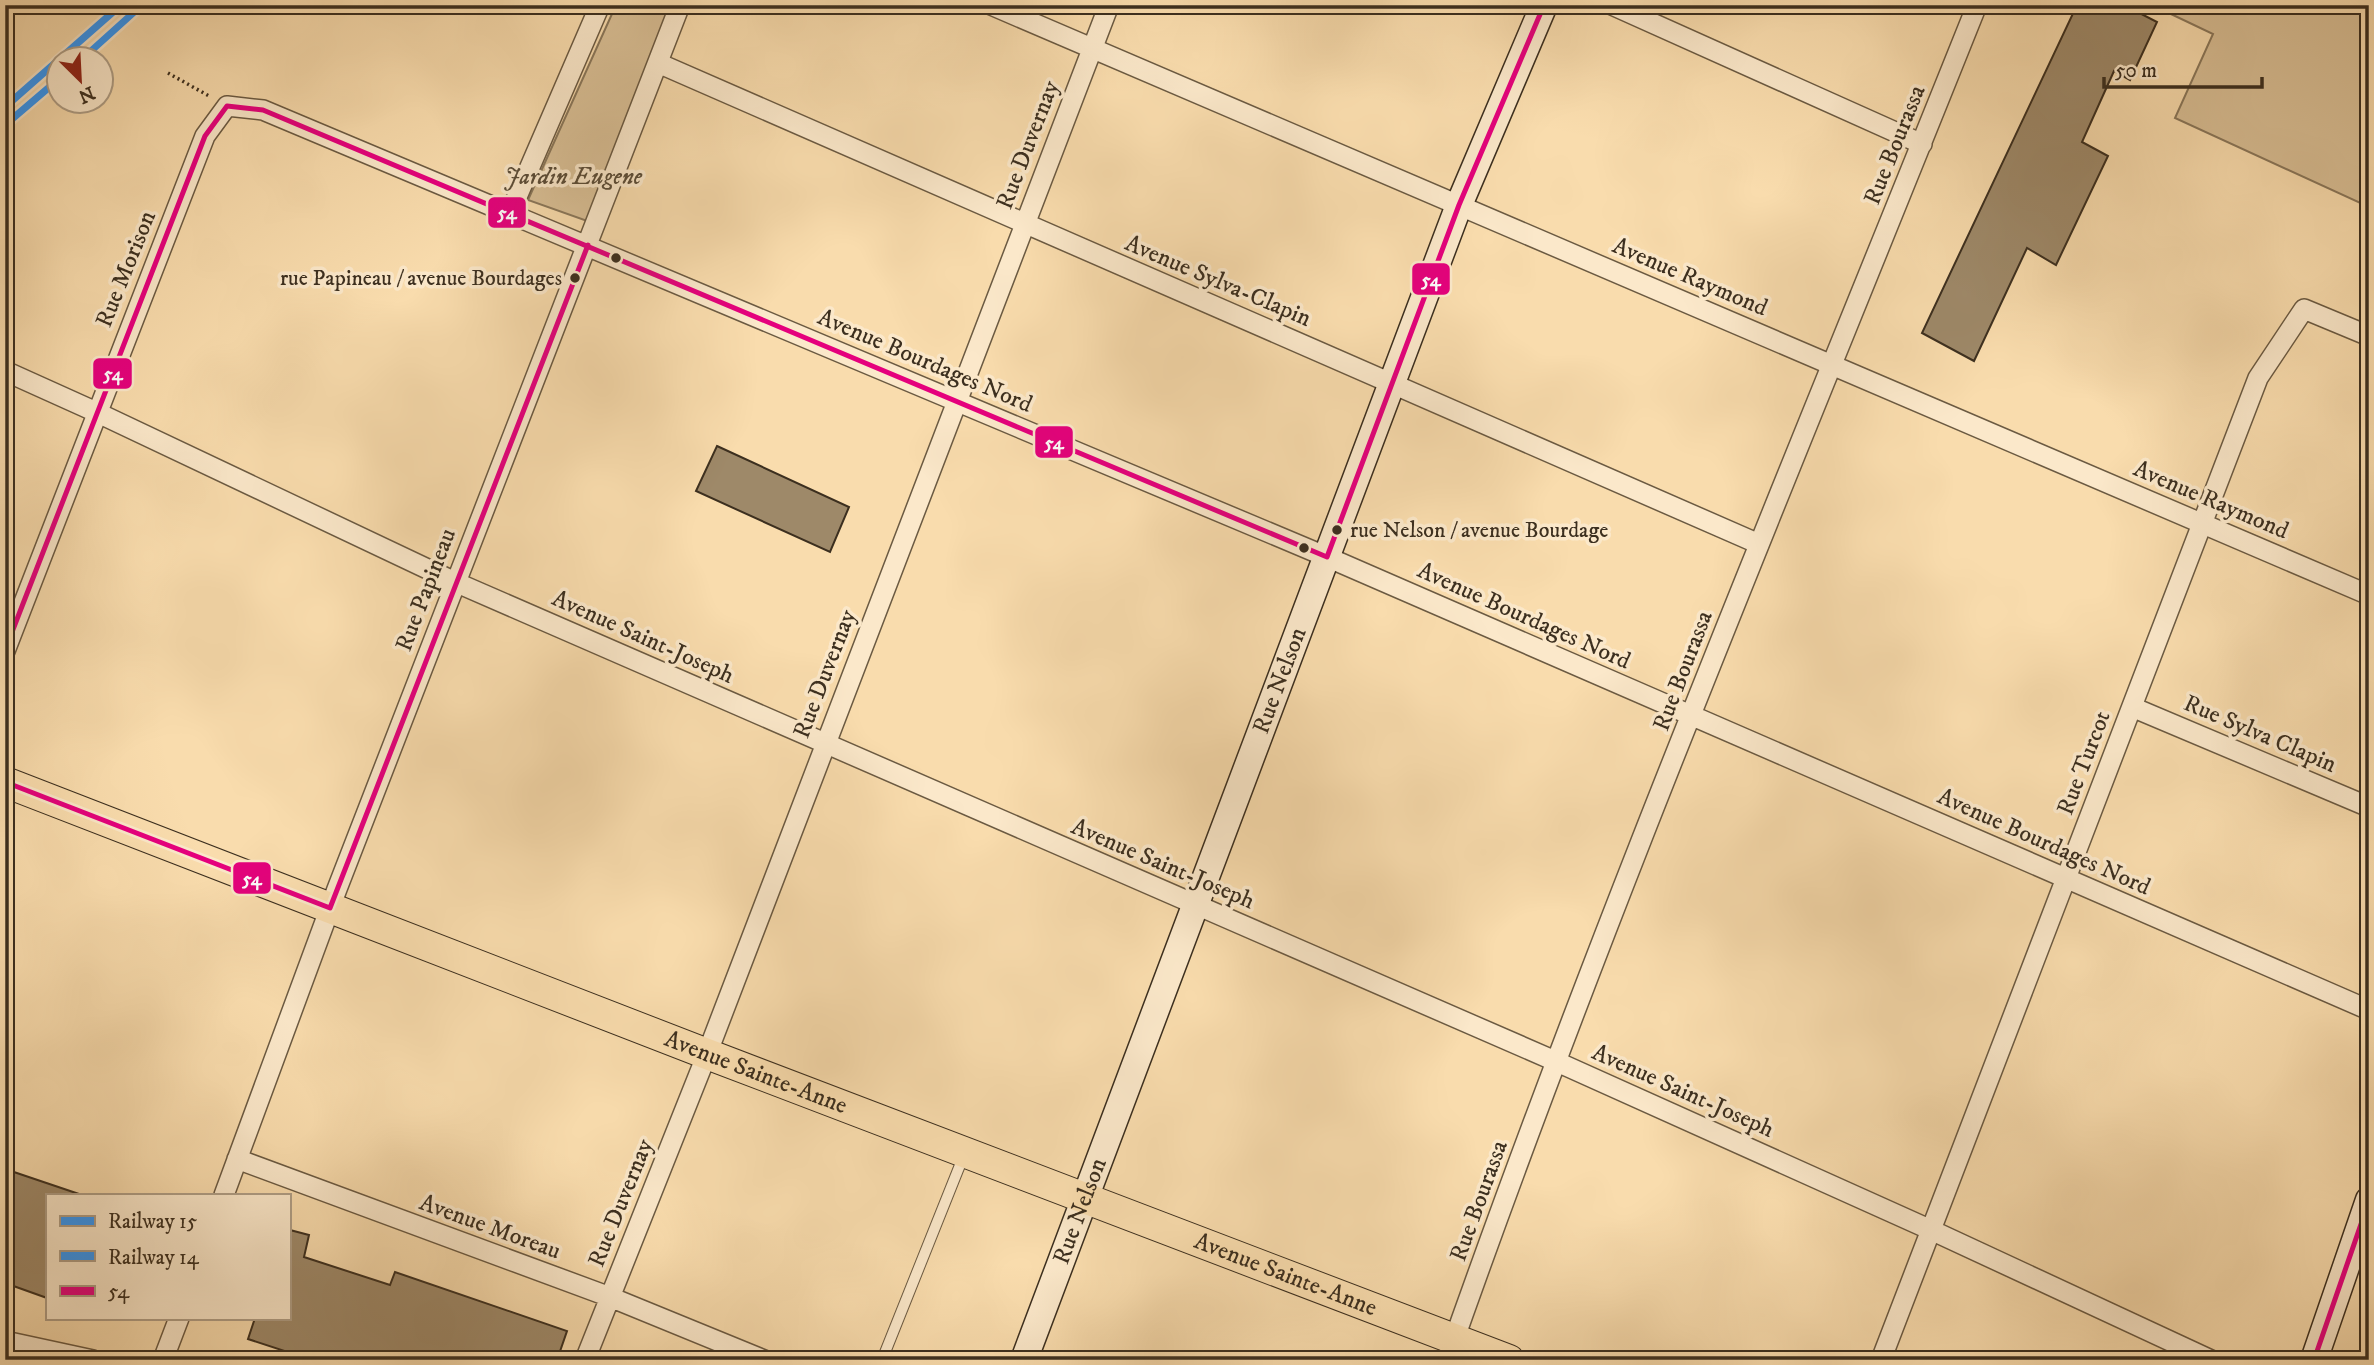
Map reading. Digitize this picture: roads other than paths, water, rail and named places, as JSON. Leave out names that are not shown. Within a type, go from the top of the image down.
[{"type":"main road","name":"Avenue Sainte-Anne","points":[[5,782],[707,1054],[1085,1197],[1451,1349],[1509,1360]]},
{"type":"street","points":[[510,213],[600,5]]},
{"type":"street","name":"Rue Papineau","points":[[224,1194],[330,908],[680,5]]},
{"type":"street","name":"Avenue Raymond","points":[[991,5],[2369,595]]},
{"type":"street","name":"Rue Duvernay","points":[[585,1360],[707,1054],[956,400],[1110,5]]},
{"type":"street","name":"Rue Nelson","points":[[1024,1360],[1459,205],[1544,5]]},
{"type":"street","points":[[1612,5],[1922,144]]},
{"type":"street","name":"Rue Bourassa","points":[[1451,1349],[1556,1061],[1691,716],[1977,5]]},
{"type":"street","name":"Avenue Sylva-Clapin","points":[[658,63],[1759,544]]},
{"type":"street","name":"Avenue Bourdages Nord","points":[[227,106],[263,110],[956,400],[1327,557],[2369,1010]]},
{"type":"street","name":"Rue Morison","points":[[5,651],[205,136],[227,106]]},
{"type":"street","name":"Rue Turcot","points":[[1881,1360],[2258,378],[2304,309],[2369,336]]},
{"type":"street","name":"Avenue Saint-Joseph","points":[[5,371],[456,582],[1556,1061],[2211,1360]]},
{"type":"street","name":"Rue Sylva Clapin","points":[[2132,707],[2369,807]]},
{"type":"street","name":"Avenue Moreau","points":[[237,1159],[610,1297],[764,1360]]},
{"type":"street","points":[[2314,1360],[2369,1200]]},
{"type":"street","points":[[163,1360],[177,1320]]},
{"type":"street","points":[[5,1342],[93,1360]]},
{"type":"lane","points":[[882,1360],[965,1152]]},
{"type":"rail line","name":"14","points":[[5,107],[121,5]]},
{"type":"rail line","name":"15","points":[[97,46],[142,5]]},
{"type":"rail line","name":"15","points":[[5,125],[46,90]]},
{"type":"place","name":"rue Papineau / avenue Bourdages","points":[[575,278]]},
{"type":"place","name":"rue Nelson / avenue Bourdage","points":[[1337,530]]},
{"type":"park label","name":"Jardin Eugene","points":[[573,177]]}]
